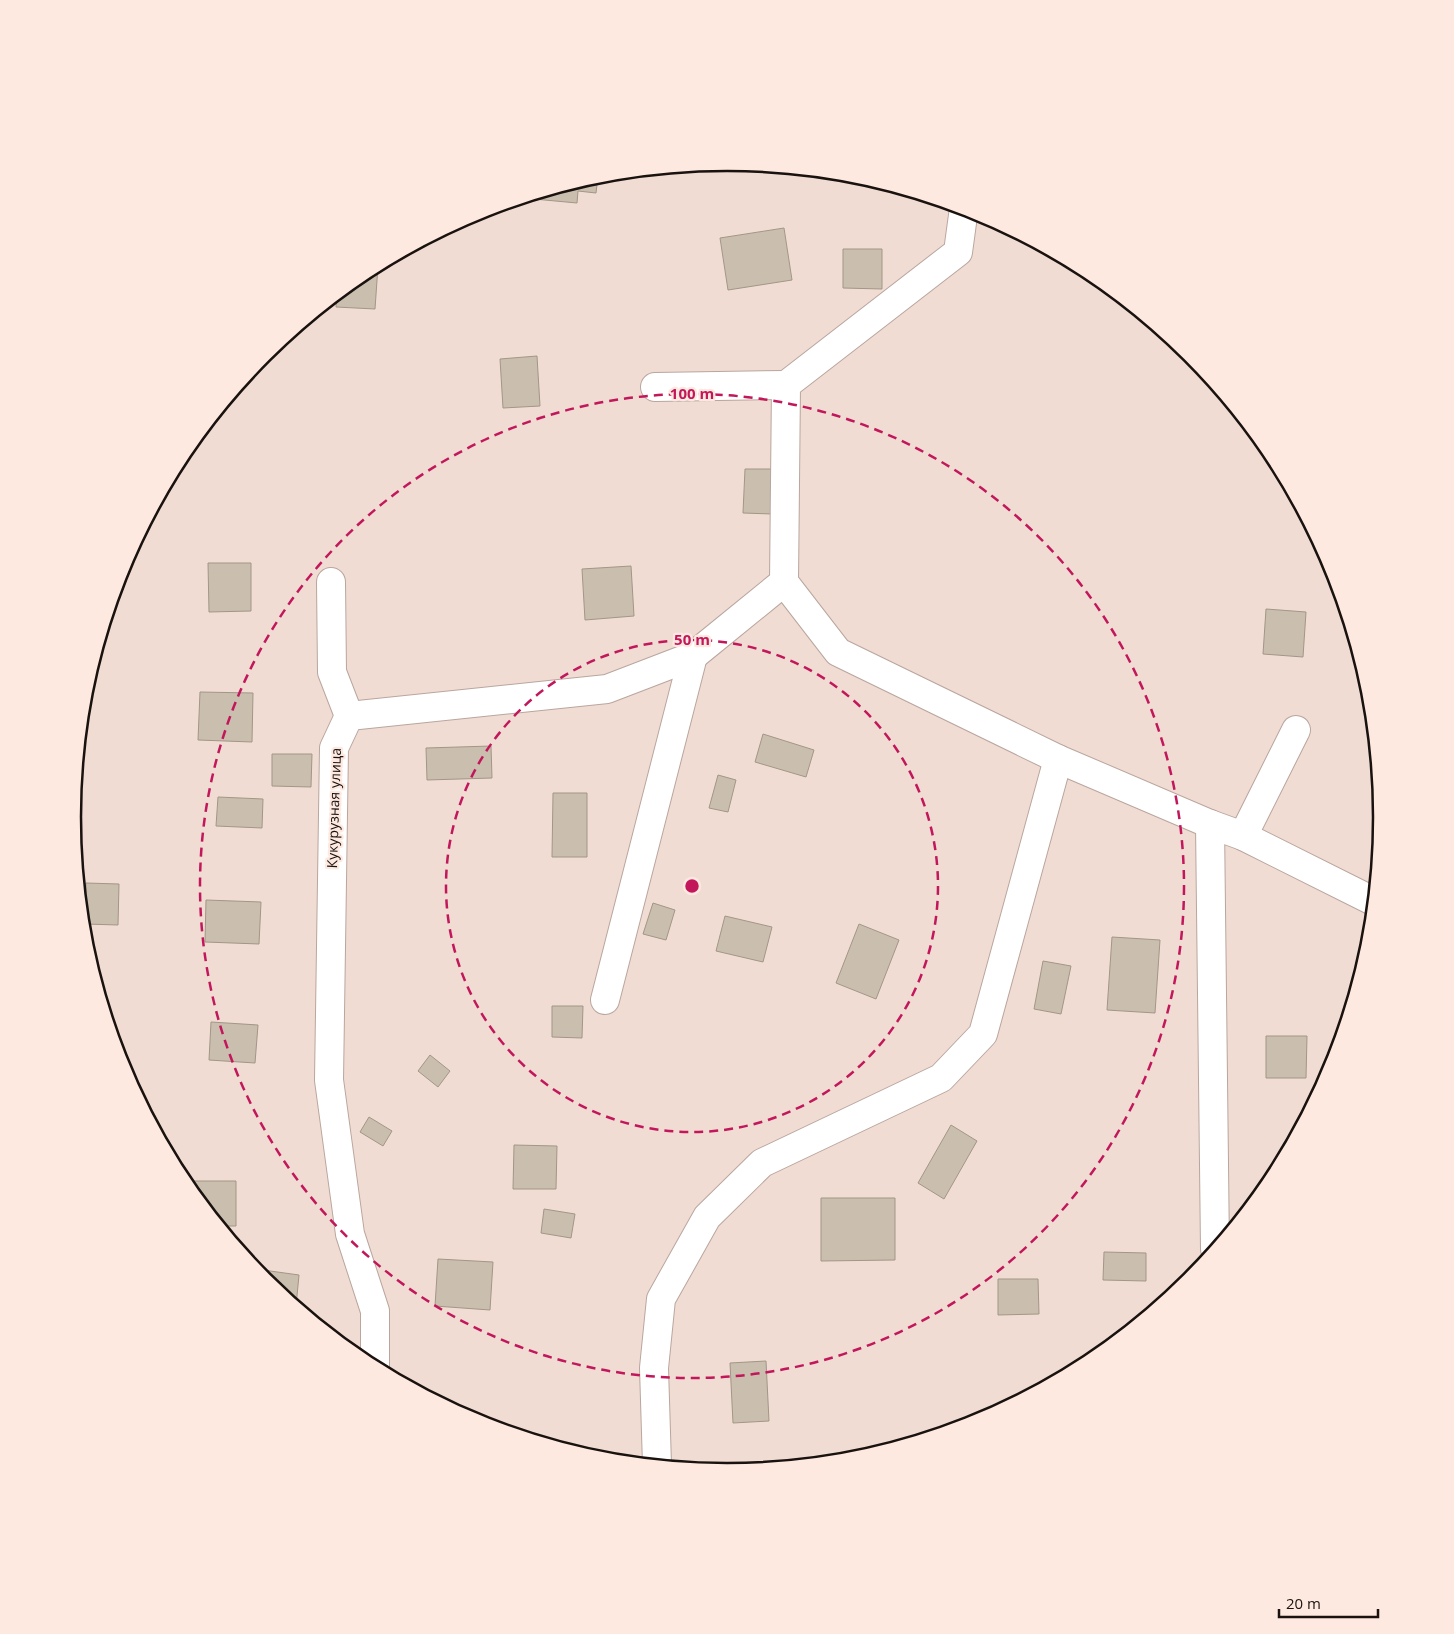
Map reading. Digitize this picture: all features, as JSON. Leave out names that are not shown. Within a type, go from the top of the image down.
[{"type":"street","points":[[654,387],[786,385],[958,252],[963,216]]},
{"type":"street","points":[[786,385],[784,582],[838,652],[1058,759],[1210,824],[1243,836],[1367,898]]},
{"type":"street","points":[[331,582],[332,672],[348,716],[607,689],[693,656],[784,582]]},
{"type":"street","points":[[605,1000],[693,656]]},
{"type":"street","name":"Кукурузная улица","points":[[348,716],[334,748],[329,1080],[350,1234],[375,1311],[375,1358]]},
{"type":"street","points":[[1243,836],[1296,730]]},
{"type":"street","points":[[657,1458],[654,1368],[661,1299],[707,1217],[762,1163],[940,1078],[983,1034],[1058,759]]},
{"type":"street","points":[[1210,824],[1215,1241]]},
{"type":"building","points":[[597,185],[596,193],[578,191],[577,203],[539,200]]},
{"type":"building","points":[[784,228],[792,280],[728,290],[720,238]]},
{"type":"building","points":[[843,249],[882,249],[882,289],[843,288]]},
{"type":"building","points":[[377,274],[375,309],[336,307],[336,303]]},
{"type":"building","points":[[537,356],[540,406],[503,408],[500,359]]},
{"type":"building","points":[[745,469],[773,469],[772,514],[743,513]]},
{"type":"building","points":[[208,563],[251,563],[251,611],[209,612]]},
{"type":"building","points":[[631,566],[634,616],[585,620],[582,569]]},
{"type":"building","points":[[1266,609],[1306,612],[1303,657],[1263,654]]},
{"type":"building","points":[[200,692],[253,693],[252,742],[198,740]]},
{"type":"building","points":[[763,734],[814,750],[806,777],[755,762]]},
{"type":"building","points":[[491,746],[492,778],[427,780],[426,748]]},
{"type":"building","points":[[272,754],[312,754],[311,787],[272,786]]},
{"type":"building","points":[[718,775],[736,780],[728,812],[709,808]]},
{"type":"building","points":[[553,793],[587,793],[587,857],[552,857]]},
{"type":"building","points":[[218,797],[263,799],[262,828],[216,826]]},
{"type":"building","points":[[86,883],[119,884],[118,925],[91,924]]},
{"type":"building","points":[[206,900],[261,902],[259,944],[205,942]]},
{"type":"building","points":[[653,903],[675,910],[666,940],[643,934]]},
{"type":"building","points":[[725,916],[772,927],[763,962],[716,951]]},
{"type":"building","points":[[859,924],[899,940],[876,999],[836,983]]},
{"type":"building","points":[[1112,937],[1160,940],[1155,1013],[1107,1010]]},
{"type":"building","points":[[1043,961],[1071,966],[1061,1014],[1034,1009]]},
{"type":"building","points":[[552,1006],[583,1006],[582,1038],[552,1037]]},
{"type":"building","points":[[211,1022],[258,1025],[255,1063],[209,1060]]},
{"type":"building","points":[[1266,1036],[1307,1036],[1306,1078],[1266,1078]]},
{"type":"building","points":[[430,1055],[450,1071],[438,1087],[418,1071]]},
{"type":"building","points":[[369,1117],[392,1131],[383,1146],[360,1132]]},
{"type":"building","points":[[951,1125],[977,1141],[944,1199],[918,1183]]},
{"type":"building","points":[[514,1145],[557,1146],[556,1189],[513,1189]]},
{"type":"building","points":[[194,1181],[236,1181],[236,1226],[228,1226]]},
{"type":"building","points":[[821,1198],[895,1198],[895,1260],[821,1261]]},
{"type":"building","points":[[544,1209],[575,1214],[571,1238],[541,1233]]},
{"type":"building","points":[[1104,1252],[1146,1253],[1146,1281],[1103,1280]]},
{"type":"building","points":[[438,1259],[493,1262],[490,1310],[435,1306]]},
{"type":"building","points":[[267,1270],[299,1275],[297,1299]]},
{"type":"building","points":[[998,1279],[1038,1279],[1039,1314],[998,1315]]},
{"type":"building","points":[[766,1361],[769,1421],[733,1423],[730,1363]]}]
